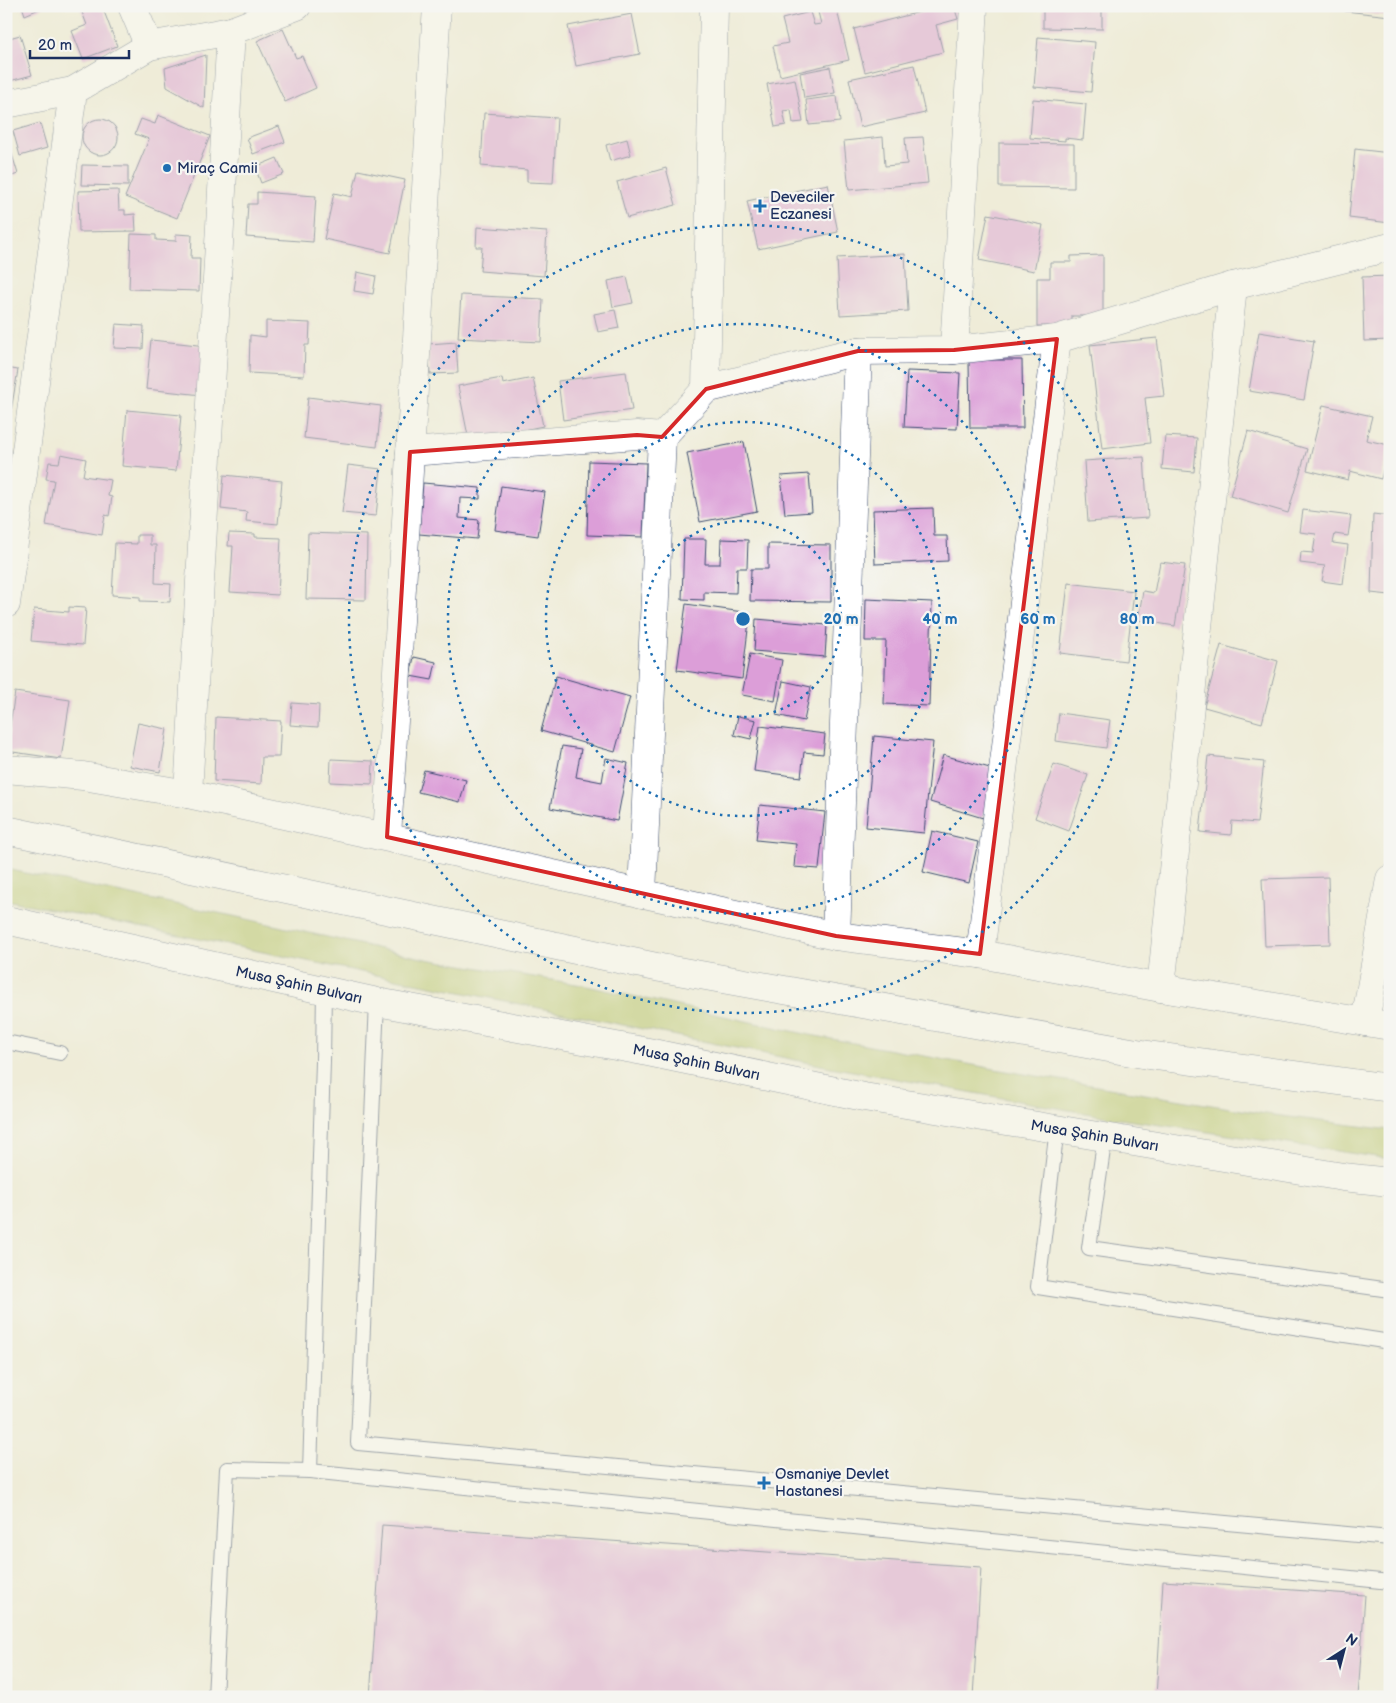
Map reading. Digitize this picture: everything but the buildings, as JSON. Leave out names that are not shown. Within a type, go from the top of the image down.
[{"type":"street","points":[[132,6],[149,46]]},
{"type":"street","points":[[6,104],[73,91],[149,46],[231,31],[297,6]]},
{"type":"street","points":[[387,837],[437,6]]},
{"type":"street","points":[[706,389],[714,6]]},
{"type":"street","points":[[954,350],[974,6]]},
{"type":"street","points":[[188,794],[231,31]]},
{"type":"street","points":[[6,604],[73,91]]},
{"type":"street","points":[[642,894],[662,437],[706,389],[858,351],[954,350],[1057,339],[1233,286],[1390,247]]},
{"type":"street","points":[[1161,988],[1233,286]]},
{"type":"street","points":[[980,954],[1057,339]]},
{"type":"street","points":[[836,936],[858,351]]},
{"type":"street","points":[[410,452],[637,434],[662,437]]},
{"type":"street","points":[[6,768],[84,776],[188,794],[836,936],[980,954],[1161,988],[1378,1024],[1390,879]]},
{"type":"street","points":[[6,830],[661,968],[1148,1055],[1390,1088]]},
{"type":"street","name":"Musa Şahin Bulvarı","points":[[6,920],[377,1002],[643,1051],[864,1097],[1343,1177],[1390,1182]]},
{"type":"lane","points":[[310,1470],[324,990]]},
{"type":"lane","points":[[377,1002],[358,1442],[1390,1538]]},
{"type":"lane","points":[[6,1042],[60,1053]]},
{"type":"lane","points":[[1057,1128],[1038,1287],[1390,1342]]},
{"type":"lane","points":[[1104,1136],[1089,1248],[1390,1290]]},
{"type":"lane","points":[[215,1697],[227,1469],[310,1470],[1390,1582]]},
{"type":"highlighted area","points":[[1057,339],[980,954],[836,936],[387,837],[410,452],[637,435],[662,437],[706,389],[858,351],[954,350]]},
{"type":"green space","points":[[6,869],[233,916],[426,959],[582,985],[810,1035],[1006,1071],[1266,1114],[1390,1130],[1390,1159],[1113,1118],[830,1067],[6,900]]},
{"type":"place","name":"Miraç Camii","points":[[167,168]]},
{"type":"place","name":"Deveciler Eczanesi","points":[[760,206]]},
{"type":"place","name":"Osmaniye Devlet Hastanesi","points":[[764,1483]]}]
